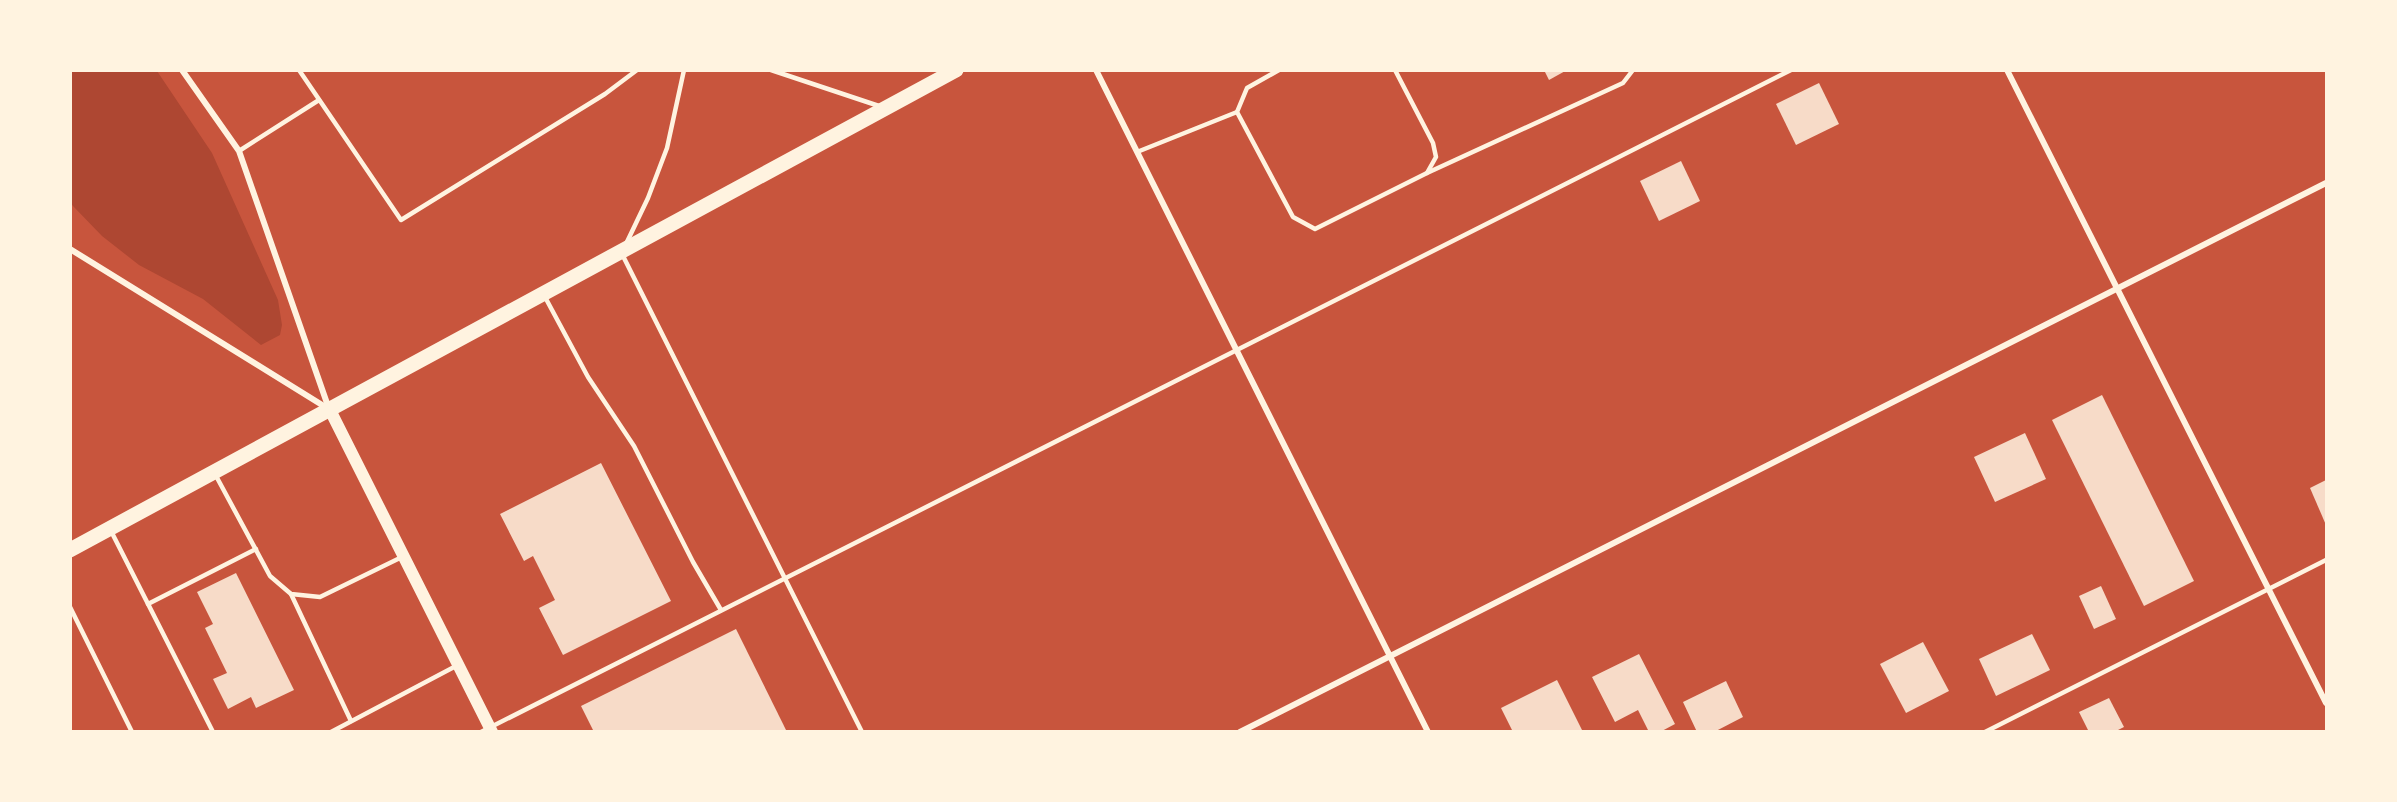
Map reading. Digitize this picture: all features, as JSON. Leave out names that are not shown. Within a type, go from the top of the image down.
[{"type":"main road","points":[[70,550],[956,70]]},
{"type":"main road","points":[[330,410],[459,665],[488,730]]},
{"type":"street","points":[[182,70],[239,151],[330,410]]},
{"type":"street","points":[[1096,70],[1428,732]]},
{"type":"street","points":[[2007,70],[2326,703]]},
{"type":"street","points":[[1239,732],[2326,183]]},
{"type":"street","points":[[70,249],[330,410]]},
{"type":"lane","points":[[299,70],[401,220],[604,94],[637,70]]},
{"type":"lane","points":[[684,70],[667,148],[648,198],[621,253],[862,732]]},
{"type":"lane","points":[[771,70],[885,108]]},
{"type":"lane","points":[[1137,152],[1236,112],[1246,88],[1279,70]]},
{"type":"lane","points":[[1395,70],[1433,143],[1436,157],[1427,173]]},
{"type":"lane","points":[[1236,112],[1293,217],[1315,229],[1427,173],[1623,83],[1633,70]]},
{"type":"lane","points":[[488,730],[1791,70]]},
{"type":"lane","points":[[239,151],[319,100]]},
{"type":"lane","points":[[544,294],[588,377],[634,446],[693,562],[722,610]]},
{"type":"lane","points":[[214,472],[270,576],[291,594],[351,721]]},
{"type":"lane","points":[[110,529],[213,732]]},
{"type":"lane","points":[[148,603],[256,549]]},
{"type":"lane","points":[[291,594],[320,597],[403,556]]},
{"type":"lane","points":[[1985,732],[2326,560]]},
{"type":"lane","points":[[70,607],[132,732]]},
{"type":"lane","points":[[331,732],[459,665]]},
{"type":"shaded area","points":[[70,71],[157,71],[212,153],[278,300],[282,325],[280,335],[261,345],[203,299],[139,265],[102,236],[73,206],[70,202]]},
{"type":"building","points":[[1544,70],[1567,70],[1549,80]]},
{"type":"building","points":[[1819,83],[1839,124],[1796,145],[1776,104]]},
{"type":"building","points":[[1681,161],[1700,201],[1659,221],[1640,181]]},
{"type":"building","points":[[2102,395],[2194,581],[2144,606],[2052,420]]},
{"type":"building","points":[[2025,433],[2046,479],[1995,502],[1974,457]]},
{"type":"building","points":[[601,463],[671,601],[563,655],[539,608],[555,600],[533,556],[524,561],[500,514]]},
{"type":"building","points":[[2326,480],[2326,525],[2310,488]]},
{"type":"building","points":[[236,573],[294,690],[256,708],[251,697],[228,709],[213,679],[227,673],[205,628],[213,624],[197,592]]},
{"type":"building","points":[[2101,586],[2116,619],[2094,629],[2079,596]]},
{"type":"building","points":[[736,629],[787,732],[594,732],[581,706]]},
{"type":"building","points":[[2032,634],[2050,670],[1996,696],[1979,659]]},
{"type":"building","points":[[1923,642],[1949,691],[1906,713],[1880,664]]},
{"type":"building","points":[[1639,654],[1675,724],[1660,732],[1649,732],[1638,710],[1615,722],[1592,677]]},
{"type":"building","points":[[1557,680],[1583,732],[1513,732],[1501,708]]},
{"type":"building","points":[[1726,681],[1743,717],[1714,732],[1697,732],[1683,702]]},
{"type":"building","points":[[2109,698],[2124,727],[2114,732],[2089,732],[2079,712]]}]
